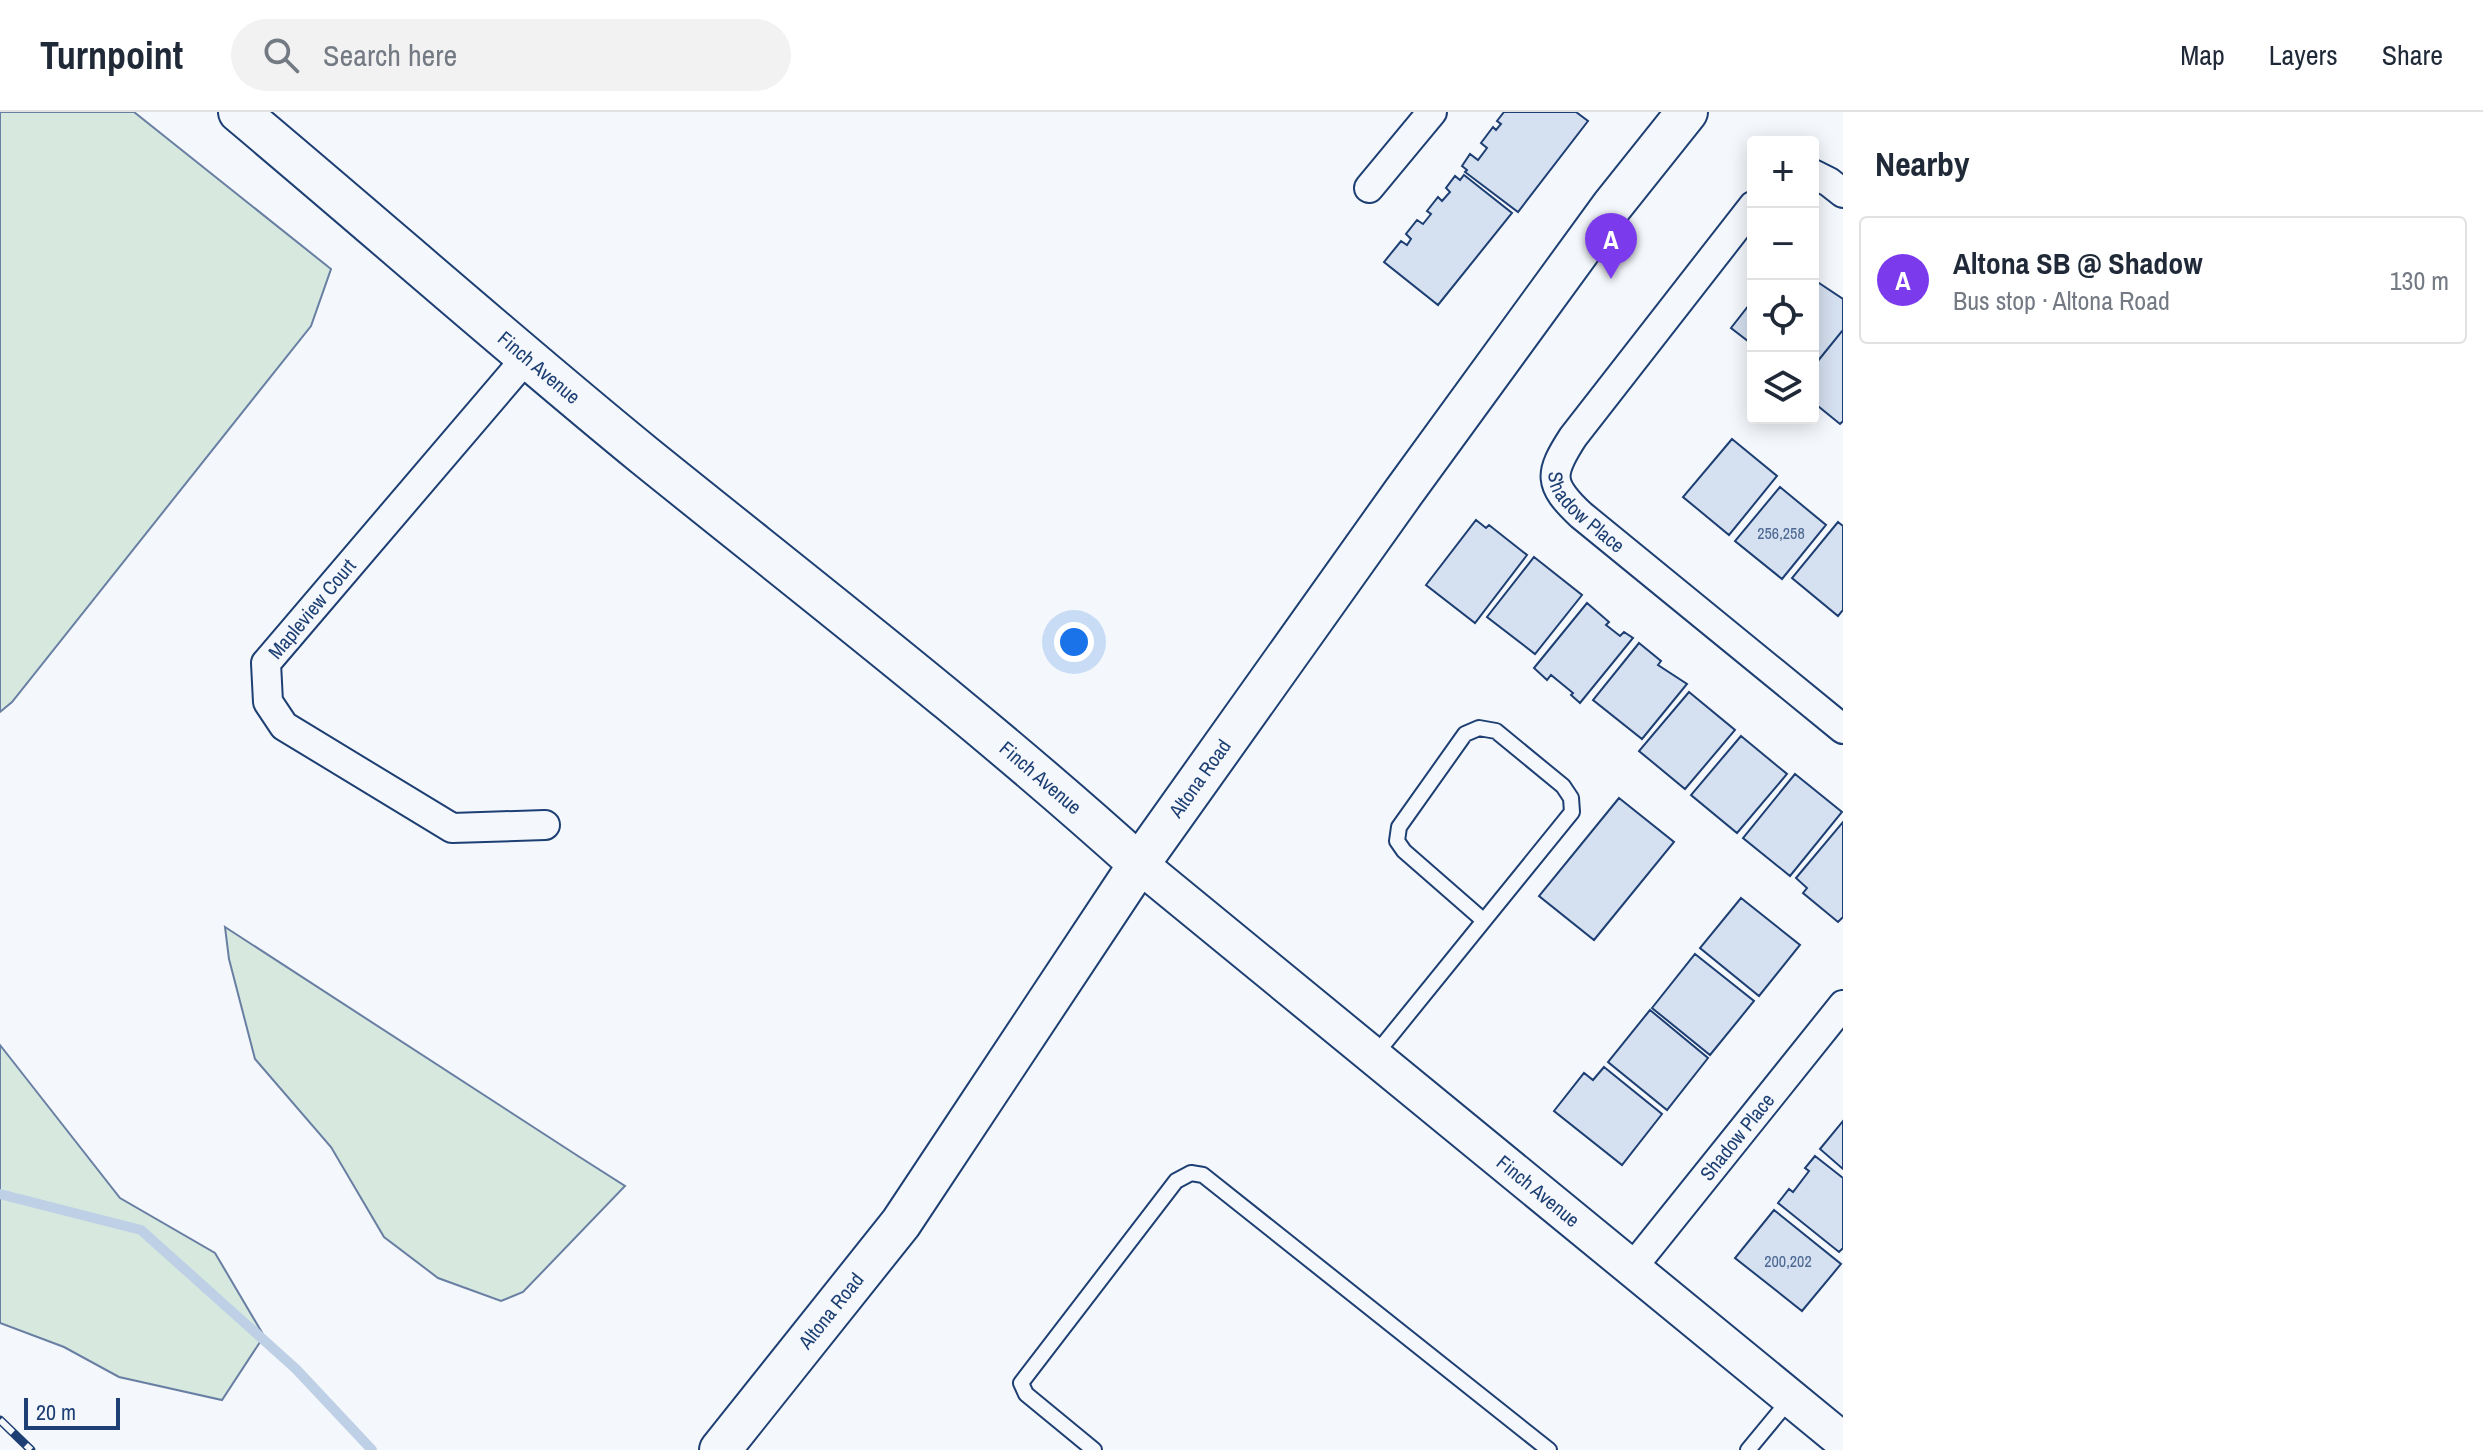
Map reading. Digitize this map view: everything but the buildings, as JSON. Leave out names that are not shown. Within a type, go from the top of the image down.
[{"type":"main road","name":"Finch Avenue","points":[[239,112],[559,385],[1060,795],[1139,864]]},
{"type":"main road","name":"Altona Road","points":[[720,1450],[901,1223],[1139,864],[1430,455],[1612,206],[1687,112]]},
{"type":"street","points":[[1369,188],[1432,112]]},
{"type":"street","points":[[1819,177],[1843,193]]},
{"type":"street","name":"Shadow Place","points":[[1751,208],[1573,437],[1556,463],[1554,477],[1559,494],[1581,515],[1843,729]]},
{"type":"street","name":"Mapleview Court","points":[[528,356],[266,663],[268,702],[284,726],[452,828],[545,825]]},
{"type":"street","name":"Finch Avenue","points":[[1139,864],[1843,1441]]},
{"type":"street","name":"Shadow Place","points":[[1632,1268],[1843,1005]]},
{"type":"lane","points":[[1375,1055],[1572,812],[1571,798],[1563,786],[1496,731],[1479,728],[1465,734],[1399,827],[1397,841],[1404,851],[1483,920]]},
{"type":"lane","points":[[1094,1450],[1026,1394],[1021,1383],[1176,1181],[1191,1173],[1203,1175],[1549,1450]]},
{"type":"lane","points":[[1748,1450],[1791,1398]]},
{"type":"shaded area","points":[[0,112],[134,112],[331,269],[311,326],[12,702],[0,712]]},
{"type":"shaded area","points":[[225,927],[625,1186],[523,1292],[501,1301],[438,1278],[384,1237],[331,1147],[255,1059],[229,959]]},
{"type":"shaded area","points":[[0,1045],[120,1198],[215,1253],[264,1336],[222,1400],[119,1377],[64,1347],[0,1323]]},
{"type":"waterway","points":[[0,1194],[141,1230],[296,1369],[372,1450]]},
{"type":"railway","points":[[0,1420],[31,1450]]},
{"type":"place","name":"Altona SB @ Shadow","points":[[1611,279]]}]
